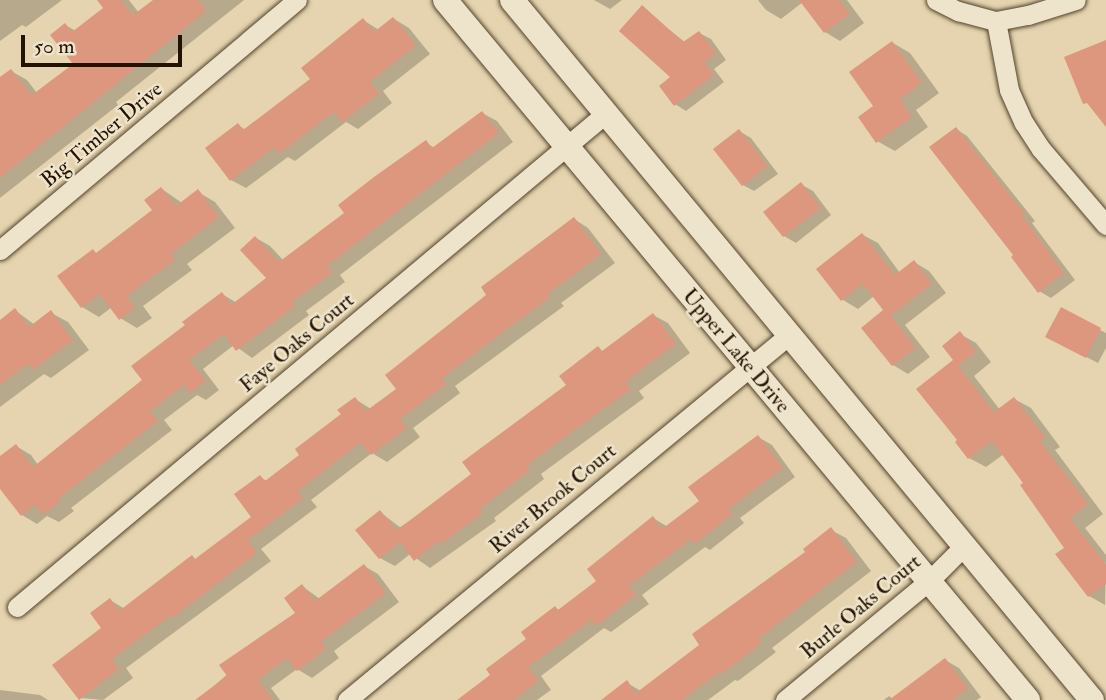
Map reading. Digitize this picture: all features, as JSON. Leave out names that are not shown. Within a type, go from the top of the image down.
[{"type":"street","name":"Big Timber Drive","points":[[0,250],[297,0]]},
{"type":"street","name":"Upper Lake Drive","points":[[445,0],[1028,700]]},
{"type":"street","points":[[512,0],[1092,700]]},
{"type":"street","points":[[936,0],[958,11],[996,21],[1028,15],[1076,0]]},
{"type":"street","points":[[996,21],[1009,90],[1024,123],[1041,149],[1106,225]]},
{"type":"street","name":"Faye Oaks Court","points":[[17,607],[605,114]]},
{"type":"street","name":"River Brook Court","points":[[347,700],[789,335]]},
{"type":"street","name":"Burle Oaks Court","points":[[785,700],[929,581],[964,546]]},
{"type":"building","points":[[97,0],[121,0],[133,15],[153,0],[198,0],[206,11],[0,178],[0,77],[11,69],[32,95],[73,64],[50,35],[65,23],[72,32],[103,8]]},
{"type":"building","points":[[799,0],[839,0],[850,14],[824,33]]},
{"type":"building","points":[[642,5],[683,42],[699,31],[716,53],[704,62],[714,75],[674,106],[659,86],[670,77],[619,31]]},
{"type":"building","points":[[393,17],[416,45],[370,82],[379,94],[342,122],[334,112],[279,154],[274,148],[230,181],[205,148],[238,123],[243,130],[310,79],[301,68],[363,18],[374,32]]},
{"type":"building","points":[[1106,40],[1106,127],[1087,103],[1083,104],[1064,57]]},
{"type":"building","points":[[892,41],[922,83],[900,99],[912,117],[876,143],[858,117],[873,106],[849,72]]},
{"type":"building","points":[[482,111],[499,133],[327,266],[332,273],[292,302],[295,306],[236,351],[224,334],[189,360],[206,381],[190,393],[184,385],[150,411],[158,421],[58,499],[60,502],[43,515],[35,505],[21,516],[0,489],[0,456],[16,444],[33,467],[142,380],[131,366],[185,325],[182,322],[222,292],[231,305],[266,278],[240,250],[255,236],[279,262],[344,213],[338,205],[374,177],[426,140],[432,148]]},
{"type":"building","points":[[956,127],[1025,214],[1022,216],[1064,273],[1038,293],[1011,257],[1013,255],[929,147]]},
{"type":"building","points":[[739,129],[768,166],[742,186],[713,149]]},
{"type":"building","points":[[801,182],[821,208],[783,237],[763,212]]},
{"type":"building","points":[[161,187],[176,206],[198,189],[219,217],[171,254],[175,260],[127,296],[135,308],[119,320],[100,294],[81,308],[57,276],[93,249],[96,253],[152,210],[144,200]]},
{"type":"building","points":[[574,217],[601,254],[548,294],[550,297],[442,378],[447,384],[400,419],[407,428],[371,455],[361,442],[298,491],[303,498],[248,540],[257,553],[174,617],[172,615],[112,659],[119,669],[79,700],[52,665],[101,628],[90,613],[110,598],[119,611],[192,555],[195,559],[251,517],[234,494],[260,475],[265,481],[299,455],[295,449],[341,414],[337,410],[355,397],[366,411],[396,389],[385,375],[486,295],[481,287]]},
{"type":"building","points":[[862,233],[895,275],[914,260],[932,284],[891,316],[916,348],[892,366],[861,328],[883,310],[863,284],[841,301],[816,269]]},
{"type":"building","points":[[1061,307],[1101,328],[1086,358],[1045,337]]},
{"type":"building","points":[[15,308],[29,327],[51,310],[73,340],[33,370],[28,364],[0,385],[0,320]]},
{"type":"building","points":[[653,313],[676,344],[625,382],[631,389],[527,465],[530,470],[480,509],[483,513],[441,544],[439,541],[414,561],[400,542],[379,559],[355,530],[380,510],[396,530],[409,521],[471,474],[462,462],[566,385],[559,376],[598,346],[602,351]]},
{"type":"building","points":[[960,331],[976,352],[958,366],[994,412],[1014,397],[1045,437],[1040,441],[1088,504],[1070,518],[1106,565],[1106,584],[1088,597],[1055,554],[1064,548],[1020,485],[1023,483],[992,441],[968,459],[955,442],[957,440],[916,389],[953,360],[942,346]]},
{"type":"building","points":[[758,435],[783,468],[728,510],[732,515],[695,544],[691,539],[629,586],[636,595],[596,626],[592,620],[528,667],[539,681],[514,700],[457,700],[490,675],[486,669],[526,639],[521,632],[555,606],[558,610],[596,581],[587,569],[653,516],[662,529],[699,501],[688,487]]},
{"type":"building","points":[[831,527],[857,562],[758,639],[762,643],[722,674],[720,672],[682,700],[601,700],[627,680],[636,693],[699,645],[692,634],[805,552],[803,549]]},
{"type":"building","points":[[364,564],[386,593],[321,642],[326,649],[297,671],[287,658],[258,680],[273,700],[195,700],[227,676],[219,665],[295,613],[284,598],[302,584],[315,601]]},
{"type":"building","points":[[945,658],[968,688],[953,700],[889,700]]}]
